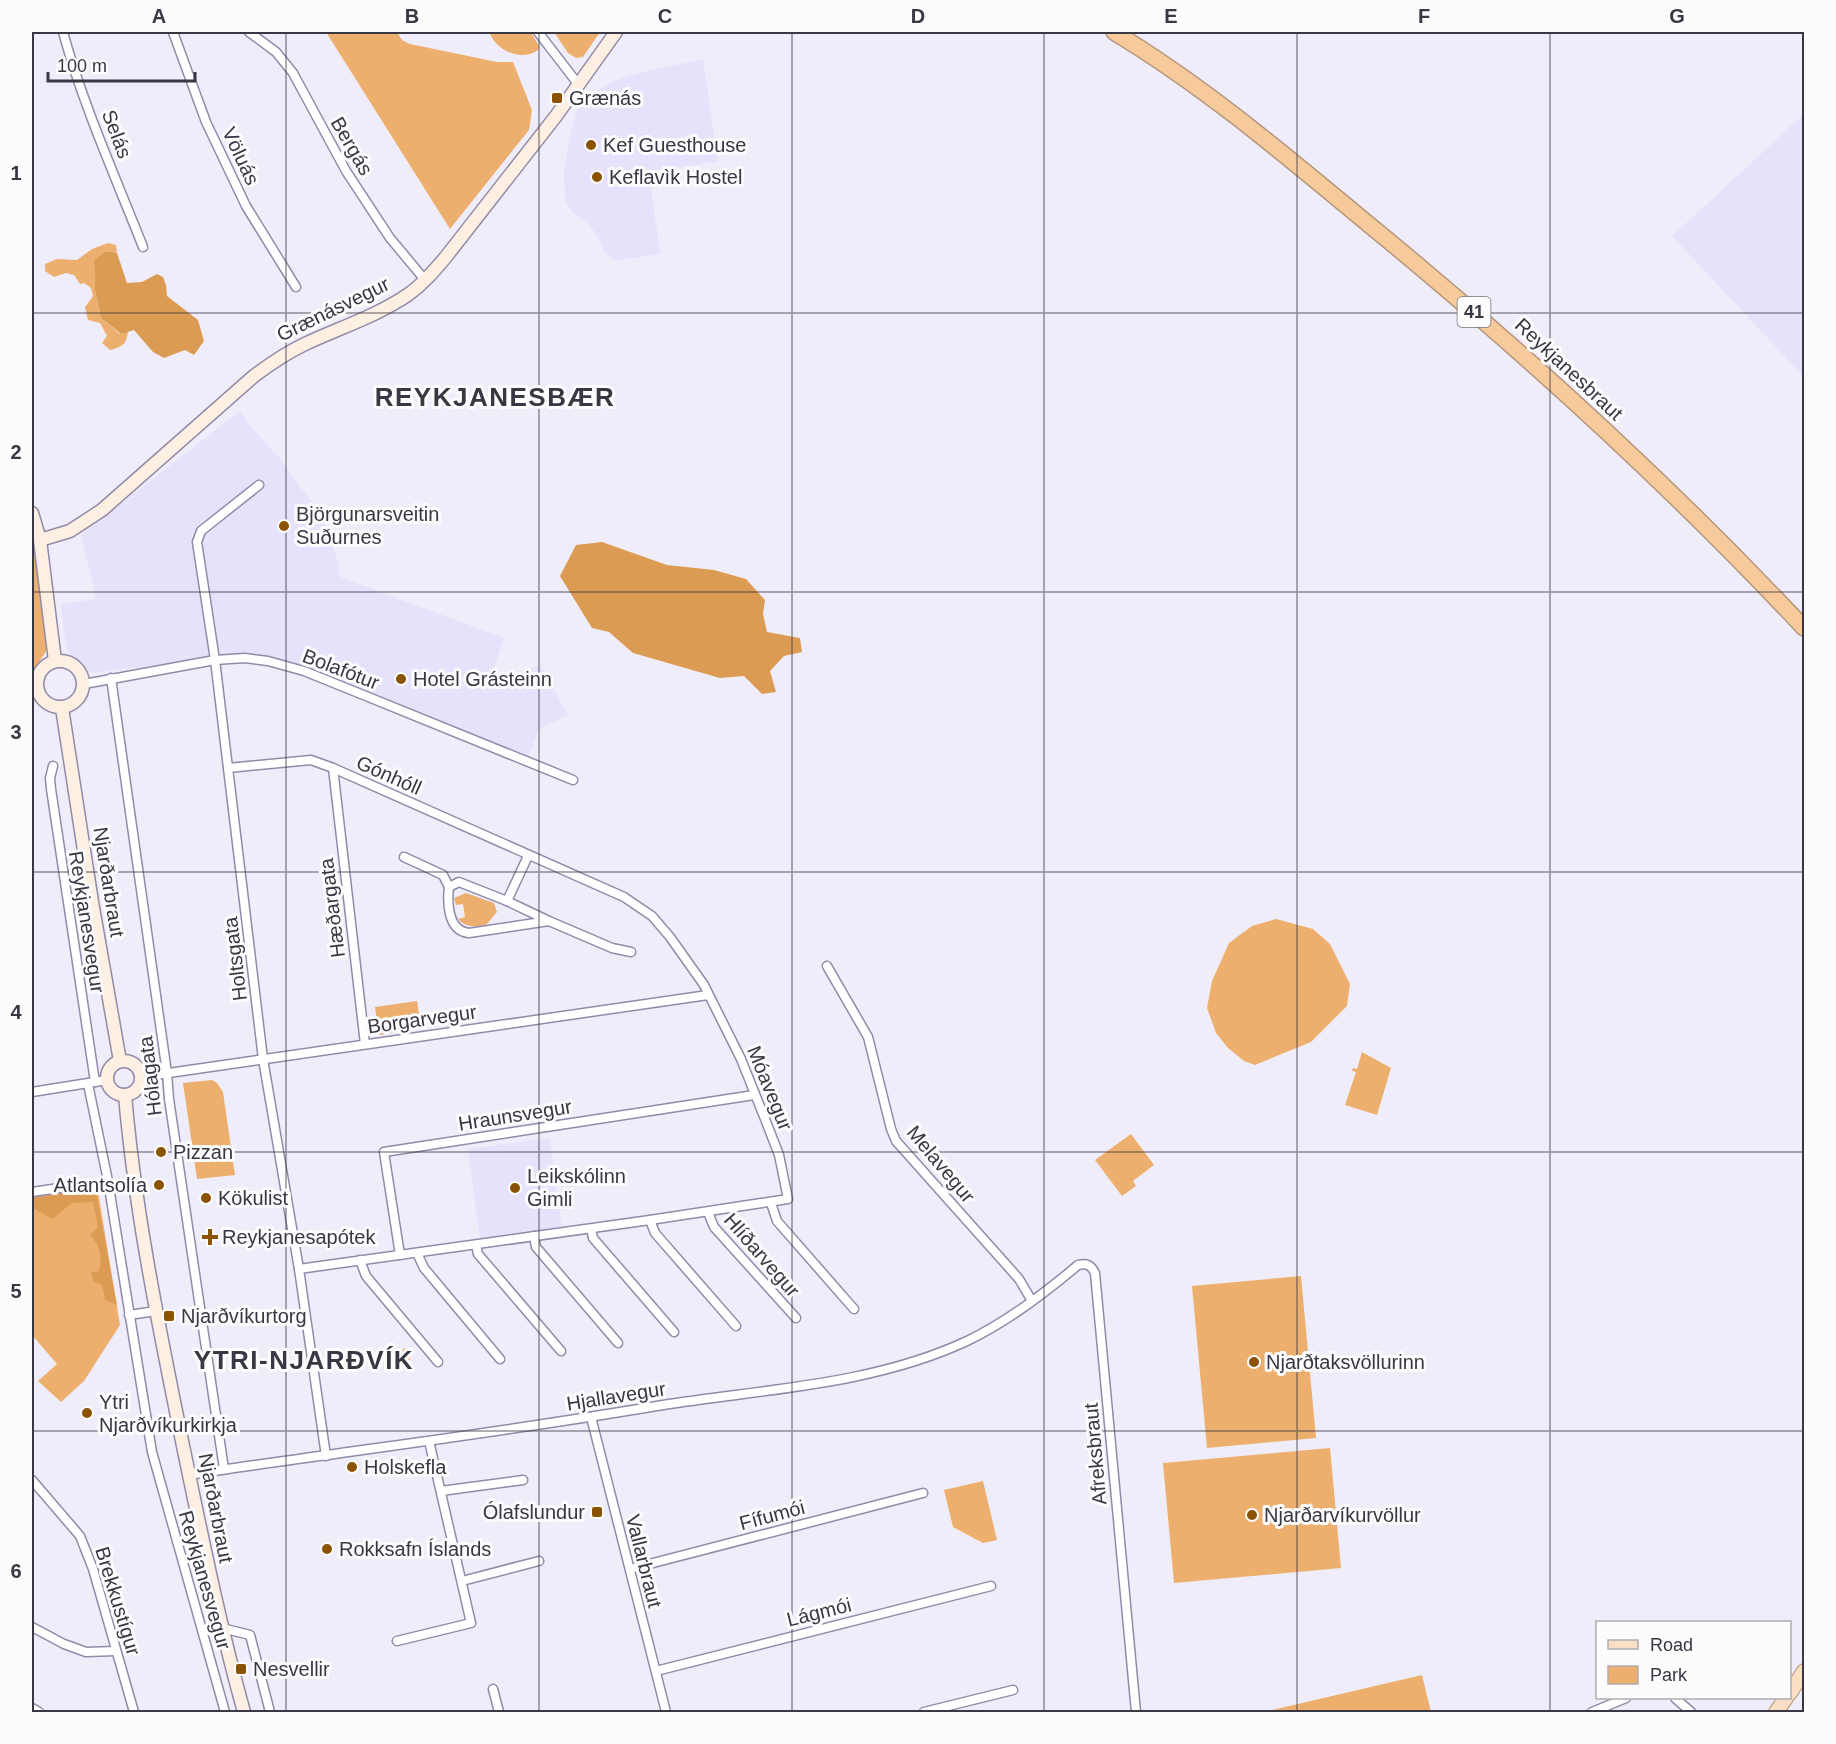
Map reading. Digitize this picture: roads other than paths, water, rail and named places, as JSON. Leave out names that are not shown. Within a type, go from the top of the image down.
[{"type":"highway","name":"Reykjanesbraut","points":[[1114,32],[1194,85],[1268,141],[1515,347],[1644,467],[1749,570],[1804,628]]},
{"type":"main road","name":"Grænásvegur","points":[[40,540],[70,531],[102,510],[254,376],[278,358],[382,310],[410,293],[425,280],[445,258],[555,116],[616,32]]},
{"type":"main road","points":[[32,513],[40,540],[55,661]]},
{"type":"main road","points":[[55,661],[68,662],[75,666],[84,684],[83,691],[75,703],[62,708],[44,702],[34,691],[42,669],[55,661]]},
{"type":"main road","name":"Njarðarbraut","points":[[62,708],[92,902],[120,1061]]},
{"type":"main road","points":[[120,1061],[136,1066],[141,1077],[141,1082],[135,1091],[125,1095],[120,1095],[97,1082],[111,1066],[120,1061]]},
{"type":"main road","name":"Njarðarbraut","points":[[125,1095],[135,1180],[156,1311],[222,1628],[244,1713]]},
{"type":"main road","points":[[1791,1691],[1804,1671]]},
{"type":"main road","points":[[1776,1713],[1785,1699]]},
{"type":"street","name":"Selás","points":[[63,32],[103,147],[143,247]]},
{"type":"street","name":"Völuás","points":[[173,32],[206,122],[241,196],[296,287]]},
{"type":"street","name":"Bergás","points":[[249,32],[276,52],[293,73],[346,171],[390,238],[425,280]]},
{"type":"street","points":[[538,32],[578,84]]},
{"type":"street","name":"Holtsgata","points":[[259,485],[199,535],[197,542],[215,660],[263,1059],[299,1269],[326,1455]]},
{"type":"street","name":"Bolafótur","points":[[84,684],[215,660],[256,659],[291,667],[573,780]]},
{"type":"street","name":"Hólagata","points":[[111,678],[169,1099],[224,1469]]},
{"type":"street","name":"Gónhóll","points":[[228,768],[311,760],[624,897],[652,916],[670,937],[708,994]]},
{"type":"street","name":"Reykjanesvegur","points":[[53,766],[50,778],[51,789],[97,1082],[108,1181],[152,1452],[225,1713]]},
{"type":"street","name":"Hæðargata","points":[[333,768],[365,1044]]},
{"type":"street","points":[[507,901],[528,856]]},
{"type":"street","points":[[404,857],[443,875],[449,887],[447,902],[453,921],[457,928],[465,933],[549,921]]},
{"type":"street","points":[[449,887],[459,882],[612,948],[631,952]]},
{"type":"street","name":"Melavegur","points":[[826,966],[868,1037],[896,1141],[1019,1279],[1032,1301]]},
{"type":"street","name":"Borgarvegur","points":[[141,1077],[708,994]]},
{"type":"street","name":"Móavegur","points":[[708,994],[727,1029],[779,1155],[788,1198]]},
{"type":"street","points":[[32,1092],[97,1082]]},
{"type":"street","name":"Hraunsvegur","points":[[400,1255],[384,1152],[754,1095]]},
{"type":"street","points":[[32,1192],[66,1187]]},
{"type":"street","name":"Hlíðarvegur","points":[[299,1269],[771,1203],[788,1198]]},
{"type":"street","name":"Hlíðarvegur","points":[[771,1203],[777,1221],[854,1309]]},
{"type":"street","name":"Hlíðarvegur","points":[[708,1212],[714,1227],[796,1318]]},
{"type":"street","points":[[650,1220],[655,1233],[736,1326]]},
{"type":"street","points":[[591,1228],[593,1238],[674,1332]]},
{"type":"street","points":[[534,1236],[536,1247],[618,1343]]},
{"type":"street","points":[[476,1245],[478,1254],[484,1262],[561,1351]]},
{"type":"street","points":[[417,1253],[424,1268],[500,1359]]},
{"type":"street","points":[[360,1260],[366,1276],[438,1362]]},
{"type":"street","name":"Afreksbraut","points":[[1032,1301],[1078,1264],[1086,1263],[1092,1266],[1096,1283],[1136,1713]]},
{"type":"street","name":"Hjallavegur","points":[[189,1475],[831,1381],[915,1361],[967,1341],[1032,1301]]},
{"type":"street","points":[[129,1315],[156,1311]]},
{"type":"street","name":"Vallarbraut","points":[[591,1417],[666,1713]]},
{"type":"street","points":[[397,1641],[471,1623],[429,1441]]},
{"type":"street","name":"Brekkustígur","points":[[32,1480],[80,1536],[93,1569],[134,1713]]},
{"type":"street","points":[[441,1491],[523,1480]]},
{"type":"street","name":"Fífumói","points":[[630,1569],[923,1493]]},
{"type":"street","points":[[462,1581],[539,1561]]},
{"type":"street","name":"Lágmói","points":[[656,1671],[991,1586]]},
{"type":"street","points":[[32,1627],[64,1644],[86,1652],[116,1651]]},
{"type":"street","points":[[222,1628],[250,1635],[270,1713]]},
{"type":"street","points":[[493,1689],[499,1713]]},
{"type":"street","points":[[924,1713],[1012,1690]]},
{"type":"street","points":[[1592,1713],[1624,1699]]},
{"type":"street","points":[[1676,1699],[1691,1713]]},
{"type":"street","points":[[32,1708],[39,1713]]},
{"type":"place","name":"Grænás","points":[[557,98]]},
{"type":"place","name":"Kef Guesthouse","points":[[591,145]]},
{"type":"place","name":"Keflavìk Hostel","points":[[597,177]]},
{"type":"place","name":"Björgunarsveitin Suðurnes","points":[[284,526]]},
{"type":"place","name":"Hotel Grásteinn","points":[[401,679]]},
{"type":"place","name":"Pizzan","points":[[161,1152]]},
{"type":"place","name":"Atlantsolía","points":[[159,1185]]},
{"type":"place","name":"Leikskólinn Gimli","points":[[515,1188]]},
{"type":"place","name":"Kökulist","points":[[206,1198]]},
{"type":"place","name":"Reykjanesapótek","points":[[210,1237]]},
{"type":"place","name":"Njarðvíkurtorg","points":[[169,1316]]},
{"type":"place","name":"Njarðtaksvöllurinn","points":[[1254,1362]]},
{"type":"place","name":"Ytri Njarðvíkurkirkja","points":[[87,1413]]},
{"type":"place","name":"Holskefla","points":[[352,1467]]},
{"type":"place","name":"Ólafslundur","points":[[597,1512]]},
{"type":"place","name":"Njarðarvíkurvöllur","points":[[1252,1515]]},
{"type":"place","name":"Rokksafn Íslands","points":[[327,1549]]},
{"type":"place","name":"Nesvellir","points":[[241,1669]]},
{"type":"district","name":"REYKJANESBÆR","points":[[495,397]]},
{"type":"district","name":"YTRI-NJARÐVÍK","points":[[304,1360]]}]
